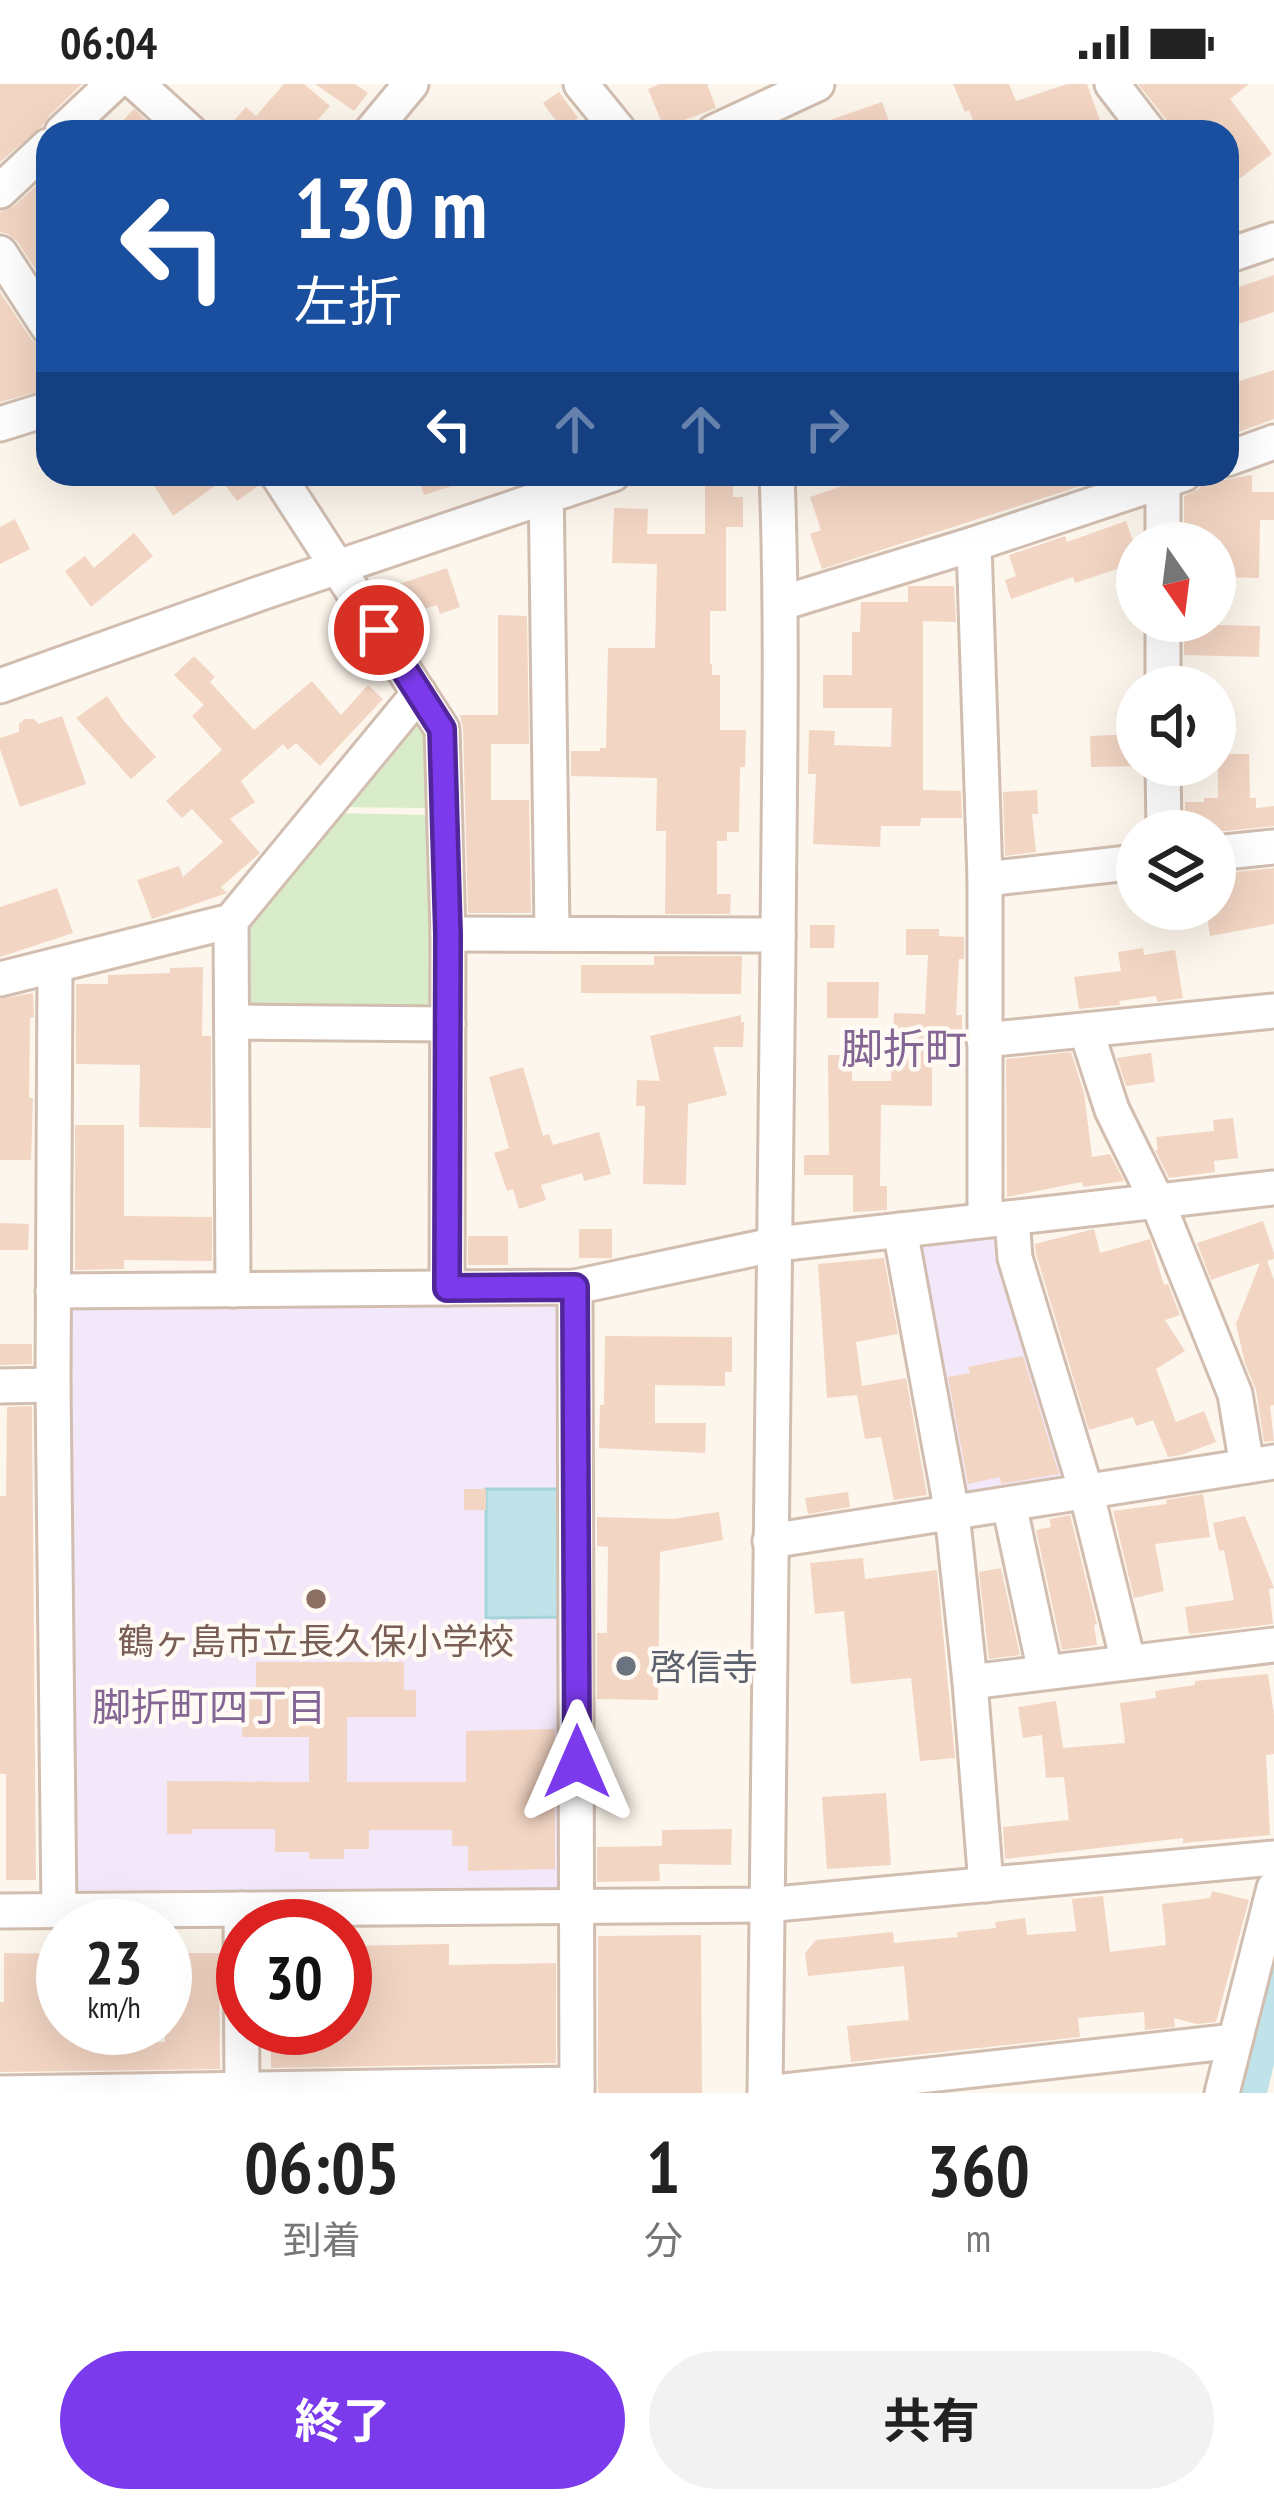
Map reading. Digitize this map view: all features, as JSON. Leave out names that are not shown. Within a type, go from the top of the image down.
[{"type":"street","points":[[75,120],[113,84]]},
{"type":"street","points":[[137,84],[177,120]]},
{"type":"street","points":[[580,84],[610,120]]},
{"type":"street","points":[[740,120],[817,84]]},
{"type":"street","points":[[1112,84],[1140,120]]},
{"type":"street","points":[[379,120],[400,88]]},
{"type":"street","points":[[0,191],[36,157]]},
{"type":"street","points":[[0,253],[36,308]]},
{"type":"street","points":[[0,424],[36,413]]},
{"type":"street","points":[[1239,455],[1274,442]]},
{"type":"street","points":[[285,486],[442,729],[448,934],[447,1288]]},
{"type":"street","points":[[0,686],[338,567],[547,486],[552,932]]},
{"type":"street","points":[[777,486],[782,604],[765,2093],[1010,2080],[1235,2042]]},
{"type":"street","points":[[782,604],[1150,486]]},
{"type":"street","points":[[1167,522],[1173,486]]},
{"type":"street","points":[[974,544],[985,879],[984,1040],[998,1219],[1015,1258],[1085,1491],[1128,1661]]},
{"type":"street","points":[[0,980],[231,922],[419,693]]},
{"type":"street","points":[[1236,852],[1274,847]]},
{"type":"street","points":[[985,879],[1116,864]]},
{"type":"street","points":[[231,922],[233,1290]]},
{"type":"street","points":[[448,934],[778,935]]},
{"type":"street","points":[[55,967],[52,1291],[59,1899]]},
{"type":"street","points":[[984,1040],[1274,1011]]},
{"type":"street","points":[[232,1022],[448,1024]]},
{"type":"street","points":[[770,1541],[1261,1464],[1157,1201],[1112,1109],[1087,1030]]},
{"type":"street","points":[[52,1291],[575,1287],[777,1244],[1274,1188]]},
{"type":"street","points":[[900,1230],[952,1513],[986,1885]]},
{"type":"street","points":[[0,2092],[577,2088],[575,1287]]},
{"type":"street","points":[[0,1386],[53,1385]]},
{"type":"street","points":[[1009,1504],[1045,1672]]},
{"type":"street","points":[[970,1682],[1274,1645]]},
{"type":"street","points":[[372,1907],[766,1905],[1274,1858]]},
{"type":"street","points":[[1222,2093],[1274,1888]]},
{"type":"street","points":[[0,1911],[36,1910]]},
{"type":"street","points":[[242,2055],[242,2091]]},
{"type":"shaded area","points":[[1001,1232],[1071,1484],[963,1502],[913,1241]]},
{"type":"shaded area","name":"鶴ヶ島市立長久保小学校","points":[[565,1303],[565,1889],[70,1892],[65,1309]]},
{"type":"green space","points":[[408,720],[419,720],[429,734],[428,808],[333,807]]},
{"type":"green space","points":[[330,813],[430,815],[430,1008],[244,1007],[245,923]]},
{"type":"water","points":[[486,1489],[561,1489],[562,1617],[486,1618]]},
{"type":"building","points":[[0,84],[82,84],[46,120],[36,120],[36,131],[0,162]]},
{"type":"building","points":[[284,84],[304,84],[330,106],[318,120],[235,120],[246,107],[256,116]]},
{"type":"building","points":[[315,84],[355,84],[368,93],[354,111]]},
{"type":"building","points":[[660,84],[707,84],[716,108],[685,120],[661,120],[648,89]]},
{"type":"building","points":[[953,84],[1009,84],[1016,101],[1067,84],[1087,84],[1100,120],[973,120],[969,110],[965,112]]},
{"type":"building","points":[[1138,84],[1249,84],[1230,99],[1272,154],[1239,179],[1239,120],[1166,119]]},
{"type":"building","points":[[559,92],[578,118],[555,120],[543,103]]},
{"type":"building","points":[[882,102],[889,120],[830,120]]},
{"type":"building","points":[[134,109],[146,120],[123,120]]},
{"type":"building","points":[[36,186],[36,270],[17,241],[0,232],[0,212]]},
{"type":"building","points":[[1274,275],[1274,312],[1239,324],[1239,287]]},
{"type":"building","points":[[0,292],[36,343],[36,392],[0,402]]},
{"type":"building","points":[[1274,370],[1274,419],[1239,432],[1239,381]]},
{"type":"building","points":[[1252,475],[1252,492],[1274,492],[1274,520],[1260,520],[1259,578],[1236,577],[1236,522],[1184,522],[1184,496],[1200,486],[1239,486],[1239,477]]},
{"type":"building","points":[[154,486],[215,486],[173,516]]},
{"type":"building","points":[[226,486],[258,486],[237,501]]},
{"type":"building","points":[[421,486],[452,486],[424,495]]},
{"type":"building","points":[[705,486],[733,486],[733,497],[743,497],[743,527],[726,527],[726,611],[710,611],[710,664],[712,675],[720,675],[720,730],[746,730],[739,832],[727,832],[727,841],[717,841],[717,894],[731,894],[730,914],[665,914],[666,831],[656,831],[657,778],[571,776],[571,751],[606,748],[608,648],[655,648],[657,564],[612,563],[614,508],[648,509],[647,534],[705,534]]},
{"type":"building","points":[[843,486],[1081,486],[822,569],[810,534],[821,530],[810,497]]},
{"type":"building","points":[[15,519],[30,549],[0,564],[0,527]]},
{"type":"building","points":[[1116,525],[1116,569],[1075,583],[1073,577],[1011,599],[1005,580],[1016,576],[1009,555],[1065,536],[1067,542]]},
{"type":"building","points":[[134,533],[153,556],[91,607],[65,571],[85,556],[94,568]]},
{"type":"building","points":[[447,568],[460,607],[440,614],[437,605],[396,617],[387,588]]},
{"type":"building","points":[[908,586],[954,586],[956,622],[923,621],[923,790],[961,791],[962,818],[921,818],[920,826],[881,826],[880,847],[813,844],[816,774],[808,774],[809,730],[835,731],[834,745],[891,747],[892,708],[823,708],[823,675],[852,675],[852,632],[860,632],[861,602],[908,602]]},
{"type":"building","points":[[498,615],[527,616],[529,744],[491,744],[491,800],[529,800],[531,913],[468,913],[460,715],[498,715]]},
{"type":"building","points":[[1236,625],[1260,626],[1259,657],[1184,655],[1184,642],[1236,642]]},
{"type":"building","points":[[194,656],[215,677],[210,682],[254,730],[312,681],[341,715],[368,685],[383,699],[320,766],[296,743],[288,750],[283,744],[241,781],[255,802],[230,819],[260,853],[221,887],[227,893],[152,919],[137,880],[179,866],[183,877],[223,842],[192,809],[182,818],[166,801],[222,750],[192,716],[204,705],[174,675]]},
{"type":"building","points":[[107,696],[156,757],[131,779],[76,718]]},
{"type":"building","points":[[62,716],[86,784],[20,807],[0,738],[19,732],[25,719],[39,724]]},
{"type":"building","points":[[1116,735],[1116,766],[1091,767],[1090,736]]},
{"type":"building","points":[[1236,754],[1249,754],[1250,798],[1256,798],[1256,808],[1274,806],[1274,826],[1236,830],[1236,810],[1185,810],[1185,802],[1218,798],[1218,786],[1236,786]]},
{"type":"building","points":[[1037,790],[1038,814],[1032,814],[1036,852],[1005,856],[1003,792]]},
{"type":"building","points":[[1274,868],[1274,924],[1210,936],[1209,930],[1236,930],[1236,872]]},
{"type":"building","points":[[57,888],[73,933],[0,957],[0,907]]},
{"type":"building","points":[[810,925],[835,925],[834,948],[810,948]]},
{"type":"building","points":[[906,929],[939,929],[939,936],[964,937],[956,1015],[962,1015],[962,1038],[932,1037],[932,1106],[881,1105],[880,1186],[887,1186],[887,1210],[853,1212],[853,1175],[804,1175],[804,1155],[829,1155],[828,1055],[852,1055],[852,1081],[891,1081],[894,1013],[925,1014],[928,955],[906,955]]},
{"type":"building","points":[[1143,948],[1144,955],[1175,950],[1183,998],[1157,1002],[1156,996],[1079,1009],[1074,977],[1121,971],[1118,952]]},
{"type":"building","points":[[654,956],[742,956],[741,994],[581,993],[581,965],[654,965]]},
{"type":"building","points":[[203,967],[202,1036],[211,1036],[211,1128],[139,1127],[140,1065],[76,1064],[76,984],[108,984],[108,975]]},
{"type":"building","points":[[827,982],[879,982],[878,1018],[827,1018]]},
{"type":"building","points":[[33,993],[31,1160],[0,1160],[0,999]]},
{"type":"building","points":[[741,1015],[743,1047],[713,1047],[727,1095],[688,1104],[686,1185],[643,1184],[645,1106],[636,1106],[637,1080],[660,1081],[650,1036]]},
{"type":"building","points":[[1071,1052],[1084,1093],[1092,1157],[1110,1154],[1124,1181],[1083,1187],[1082,1182],[1007,1197],[1006,1059]]},
{"type":"building","points":[[1151,1053],[1155,1082],[1126,1086],[1117,1058]]},
{"type":"building","points":[[523,1067],[543,1136],[549,1134],[553,1145],[599,1132],[611,1174],[584,1181],[582,1173],[541,1185],[546,1200],[519,1209],[513,1189],[507,1191],[494,1153],[509,1148],[489,1077]]},
{"type":"building","points":[[1233,1118],[1238,1158],[1214,1161],[1215,1172],[1169,1178],[1155,1150],[1156,1137],[1214,1131],[1213,1120]]},
{"type":"building","points":[[75,1125],[124,1125],[124,1216],[212,1217],[212,1261],[124,1260],[124,1269],[75,1270]]},
{"type":"building","points":[[1263,1221],[1274,1253],[1274,1259],[1267,1261],[1274,1280],[1274,1405],[1270,1406],[1274,1441],[1264,1442],[1256,1390],[1236,1324],[1260,1263],[1211,1280],[1197,1243]]},
{"type":"building","points":[[0,1223],[29,1224],[28,1250],[0,1250]]},
{"type":"building","points":[[579,1229],[612,1229],[612,1258],[579,1258]]},
{"type":"building","points":[[1094,1229],[1100,1253],[1150,1239],[1164,1285],[1168,1284],[1180,1315],[1165,1320],[1185,1351],[1156,1369],[1176,1422],[1204,1411],[1216,1442],[1168,1457],[1153,1420],[1136,1426],[1133,1417],[1089,1430],[1035,1244]]},
{"type":"building","points":[[468,1236],[508,1236],[508,1265],[468,1265]]},
{"type":"building","points":[[884,1258],[898,1334],[856,1342],[862,1386],[906,1378],[927,1495],[894,1500],[881,1437],[865,1439],[857,1395],[827,1398],[818,1264]]},
{"type":"building","points":[[605,1336],[732,1337],[732,1372],[725,1372],[725,1386],[655,1385],[655,1423],[706,1423],[705,1453],[599,1448]]},
{"type":"building","points":[[0,1344],[32,1344],[32,1364],[0,1365]]},
{"type":"building","points":[[1023,1356],[1059,1474],[1001,1484],[1000,1477],[968,1484],[948,1377],[970,1373],[968,1367]]},
{"type":"building","points":[[32,1406],[36,1880],[6,1880],[6,1774],[0,1774],[0,1496],[6,1496],[7,1407]]},
{"type":"building","points":[[464,1489],[486,1489],[486,1510],[464,1510]]},
{"type":"building","points":[[848,1492],[850,1507],[808,1514],[805,1498]]},
{"type":"building","points":[[1203,1494],[1210,1537],[1155,1544],[1164,1591],[1134,1598],[1113,1511]]},
{"type":"building","name":"啓信寺","points":[[719,1512],[723,1540],[660,1552],[658,1700],[597,1699],[597,1633],[607,1633],[608,1547],[597,1546],[597,1517],[672,1519]]},
{"type":"building","points":[[1070,1515],[1097,1624],[1097,1645],[1062,1650],[1036,1530],[1051,1527],[1049,1519]]},
{"type":"building","points":[[1245,1516],[1274,1588],[1269,1589],[1273,1624],[1189,1634],[1185,1607],[1234,1600],[1213,1523]]},
{"type":"building","points":[[863,1558],[865,1579],[937,1570],[955,1758],[920,1761],[911,1678],[851,1684],[844,1611],[815,1614],[810,1563]]},
{"type":"building","points":[[1001,1568],[1020,1655],[989,1659],[979,1572]]},
{"type":"building","points":[[256,1662],[404,1662],[404,1690],[416,1690],[416,1717],[347,1717],[347,1782],[466,1782],[466,1731],[555,1729],[555,1869],[468,1871],[468,1846],[452,1846],[452,1830],[369,1830],[369,1849],[344,1849],[344,1859],[275,1852],[275,1829],[192,1829],[192,1834],[167,1834],[167,1781],[309,1782],[309,1737],[242,1737],[243,1690],[256,1690]]},
{"type":"building","points":[[1268,1674],[1274,1714],[1274,1754],[1266,1755],[1270,1835],[1183,1843],[1183,1838],[1005,1859],[1003,1827],[1069,1820],[1064,1777],[1046,1778],[1042,1735],[1023,1738],[1018,1707],[1056,1701],[1063,1748],[1125,1743],[1120,1703],[1156,1698],[1155,1691],[1195,1685],[1195,1681]]},
{"type":"building","points":[[886,1793],[891,1865],[827,1869],[822,1797]]},
{"type":"building","points":[[732,1829],[731,1865],[659,1864],[660,1881],[597,1882],[597,1847],[662,1846],[662,1830]]},
{"type":"building","points":[[1212,1891],[1249,1900],[1216,2022],[1197,2024],[1174,2018],[1175,2027],[1145,2030],[1144,2012],[1078,2018],[1080,2037],[851,2062],[847,2026],[909,2020],[904,1966],[808,1976],[805,1953],[816,1940],[893,1932],[894,1943],[958,1937],[957,1932],[996,1928],[995,1922],[1025,1918],[1027,1935],[1076,1931],[1072,1899],[1103,1896],[1110,1952],[1166,1945],[1162,1904],[1210,1898]]},
{"type":"building","points":[[701,1935],[702,2093],[598,2093],[598,1936]]},
{"type":"building","points":[[449,1944],[449,1965],[556,1963],[556,2063],[271,2068],[271,2055],[372,2055],[372,1945]]},
{"type":"building","points":[[4,1953],[36,1954],[36,2055],[192,2055],[192,1953],[216,1953],[220,2069],[0,2072],[0,2002],[4,2002]]},
{"type":"waterway","points":[[1244,2093],[1274,1967]]},
{"type":"place","name":"鶴ヶ島市立長久保小学校","points":[[316,1599]]},
{"type":"place","name":"啓信寺","points":[[626,1666]]},
{"type":"district","name":"脚折町","points":[[904,1048]]},
{"type":"district","name":"脚折町四丁目","points":[[209,1706]]},
{"type":"route","points":[[379,630],[442,729],[448,934],[447,1288],[575,1287],[577,1762]]}]
